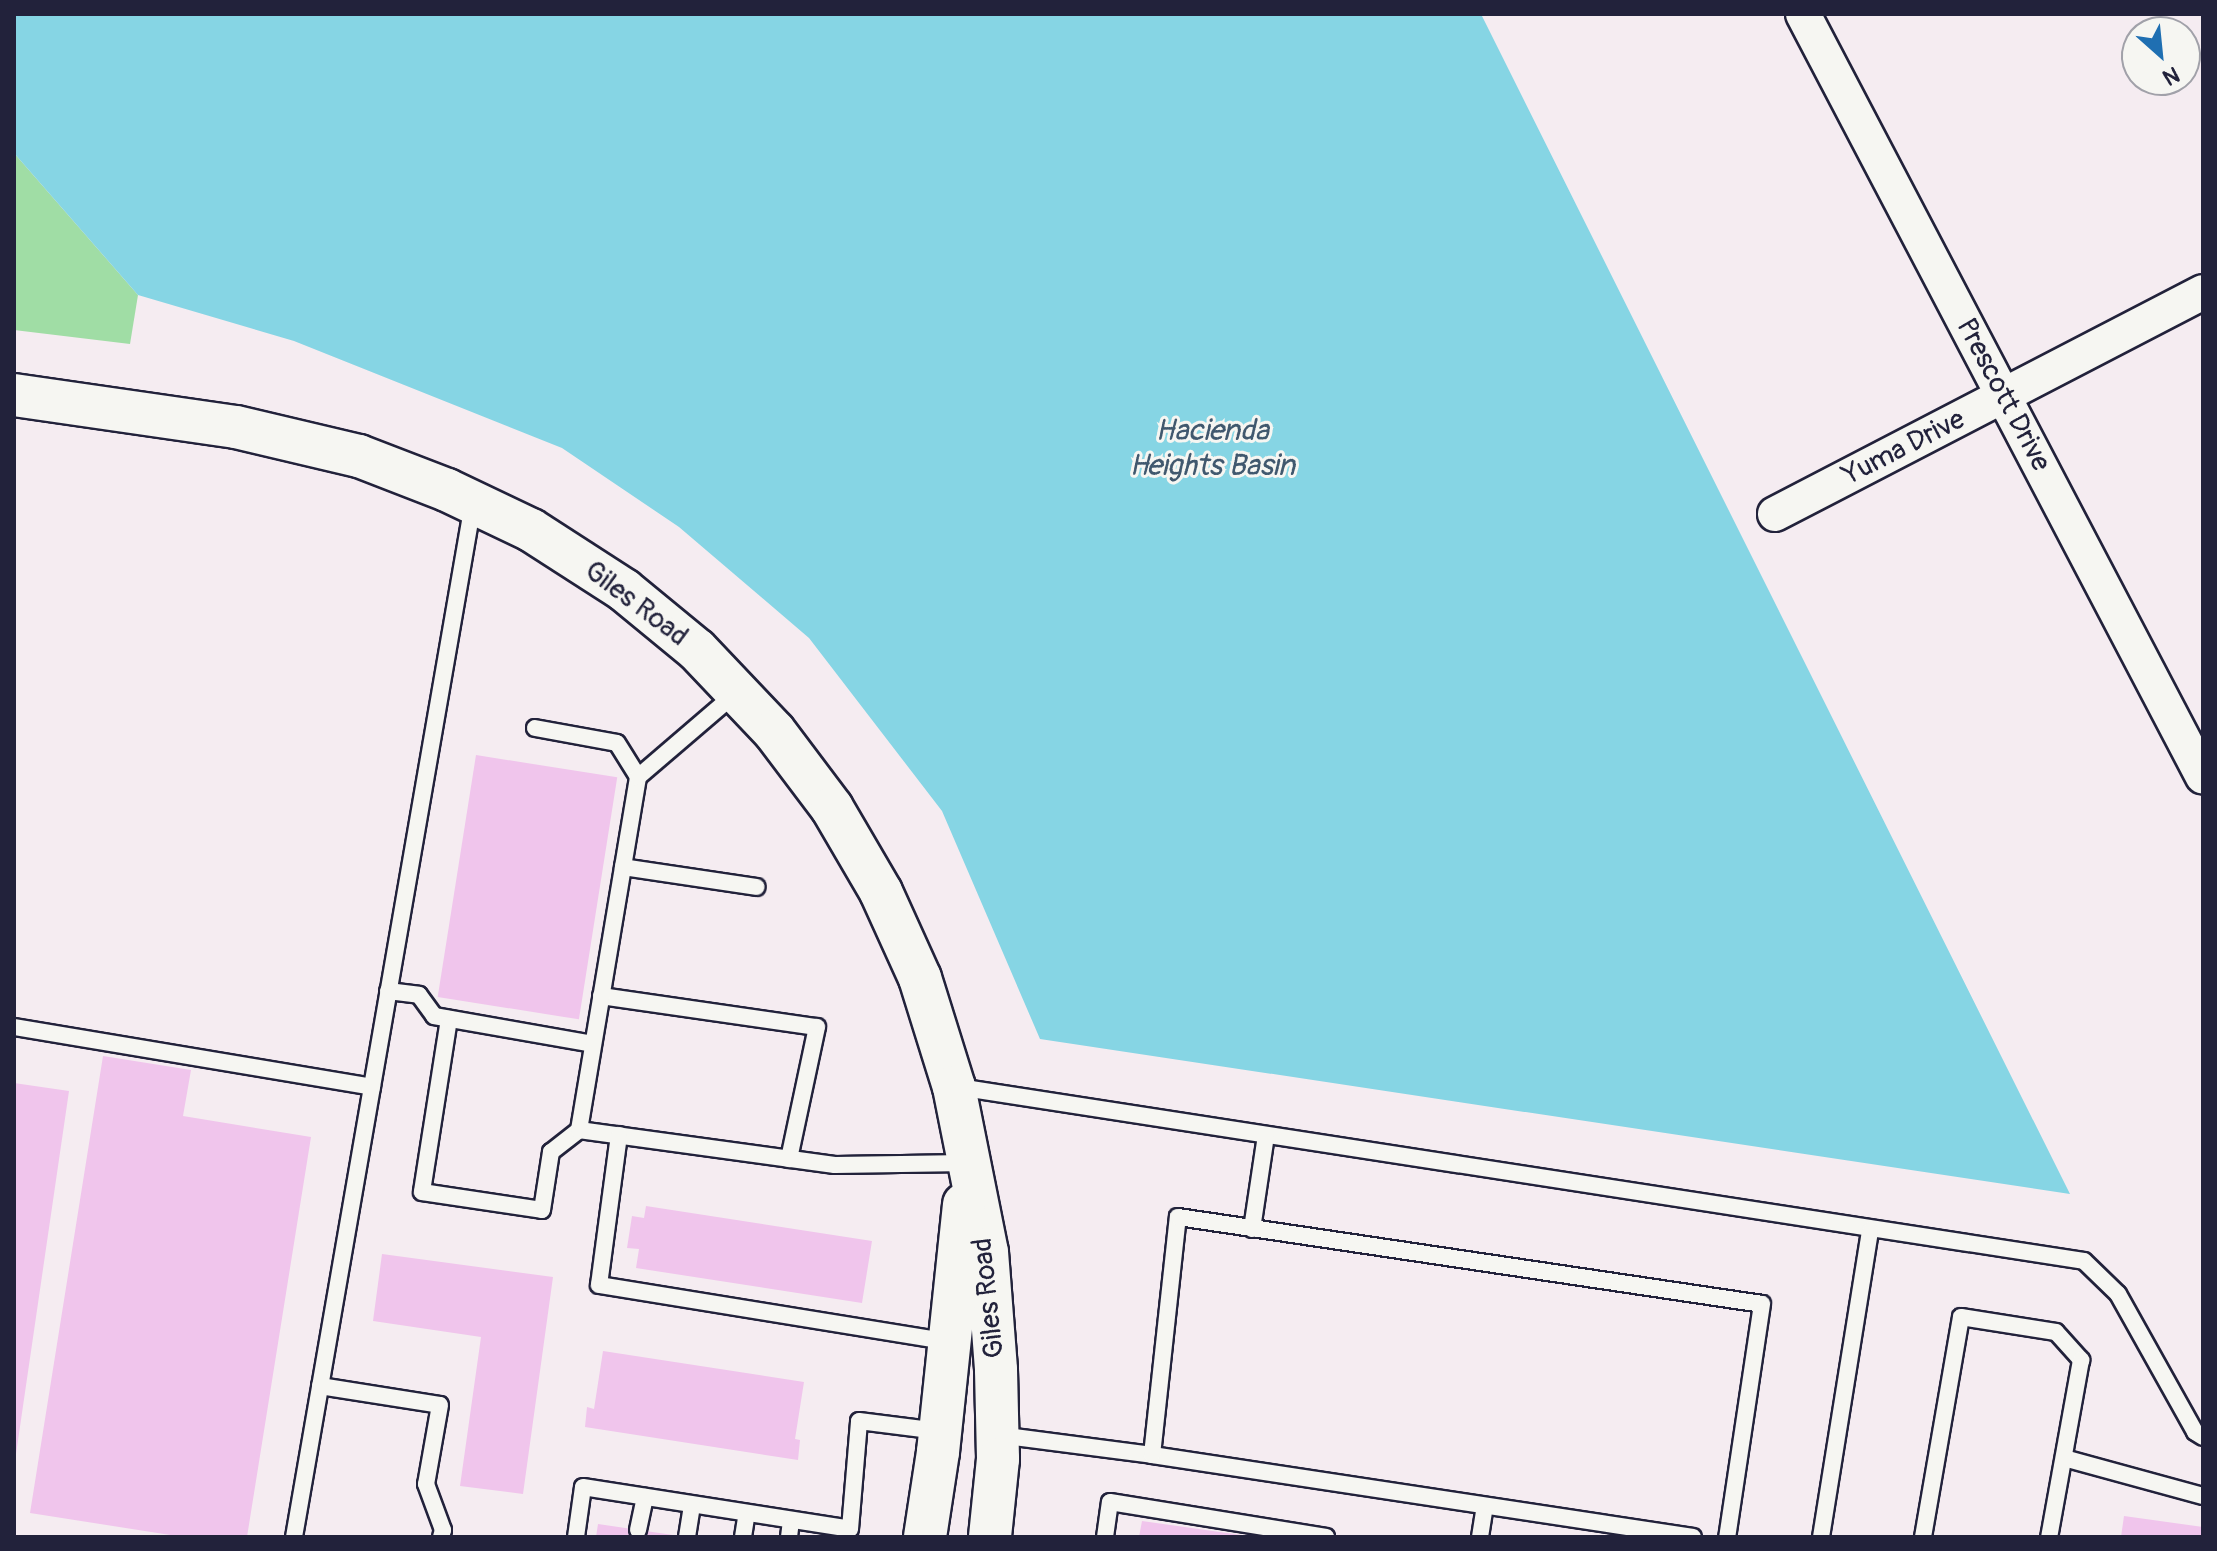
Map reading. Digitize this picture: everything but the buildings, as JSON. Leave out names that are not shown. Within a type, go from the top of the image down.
[{"type":"street","name":"Prescott Drive","points":[[1803,14],[2203,777]]},
{"type":"street","name":"Yuma Drive","points":[[1775,514],[2203,292]]},
{"type":"street","name":"Giles Road","points":[[14,395],[236,427],[359,456],[474,502],[531,530],[624,590],[697,650],[774,731],[832,808],[881,892],[920,978],[954,1087],[987,1252],[996,1370],[997,1435],[990,1537]]},
{"type":"street","name":"Giles Road","points":[[925,1537],[940,1431],[968,1163]]},
{"type":"street","points":[[940,1431],[997,1435]]},
{"type":"lane","points":[[294,1537],[474,502]]},
{"type":"lane","points":[[449,1019],[422,1192],[542,1210],[551,1152],[579,1130],[638,777],[737,692]]},
{"type":"lane","points":[[535,728],[617,743],[638,777]]},
{"type":"lane","points":[[623,867],[757,887]]},
{"type":"lane","points":[[388,991],[419,995],[434,1016],[593,1044]]},
{"type":"lane","points":[[601,996],[817,1027],[789,1159]]},
{"type":"lane","points":[[14,1027],[372,1087]]},
{"type":"lane","points":[[954,1087],[1870,1231],[2084,1261],[2118,1294],[2195,1432],[2203,1437]]},
{"type":"lane","points":[[579,1130],[835,1165],[968,1163]]},
{"type":"lane","points":[[619,1135],[599,1285],[949,1342]]},
{"type":"lane","points":[[1252,1229],[1266,1135]]},
{"type":"lane","points":[[1152,1455],[1178,1217],[1762,1304],[1727,1537]]},
{"type":"lane","points":[[1821,1537],[1870,1231]]},
{"type":"lane","points":[[1923,1537],[1961,1317],[2056,1332],[2081,1360],[2049,1537]]},
{"type":"lane","points":[[320,1386],[440,1405],[426,1484],[443,1530],[441,1537]]},
{"type":"lane","points":[[576,1537],[583,1487],[747,1513],[790,1529],[850,1533],[859,1421],[940,1431]]},
{"type":"lane","points":[[997,1435],[1152,1455],[1693,1537]]},
{"type":"lane","points":[[2064,1458],[2203,1496]]},
{"type":"lane","points":[[638,1530],[645,1497]]},
{"type":"lane","points":[[1105,1537],[1110,1502],[1326,1537]]},
{"type":"lane","points":[[687,1537],[692,1505]]},
{"type":"lane","points":[[1480,1537],[1485,1507]]},
{"type":"lane","points":[[743,1537],[747,1513]]},
{"type":"green space","points":[[14,153],[138,295],[130,344],[14,330]]},
{"type":"water","name":"Hacienda Heights Basin","points":[[14,14],[1481,14],[2070,1194],[1040,1039],[942,811],[809,638],[679,527],[562,448],[294,341],[138,295],[14,153]]}]
